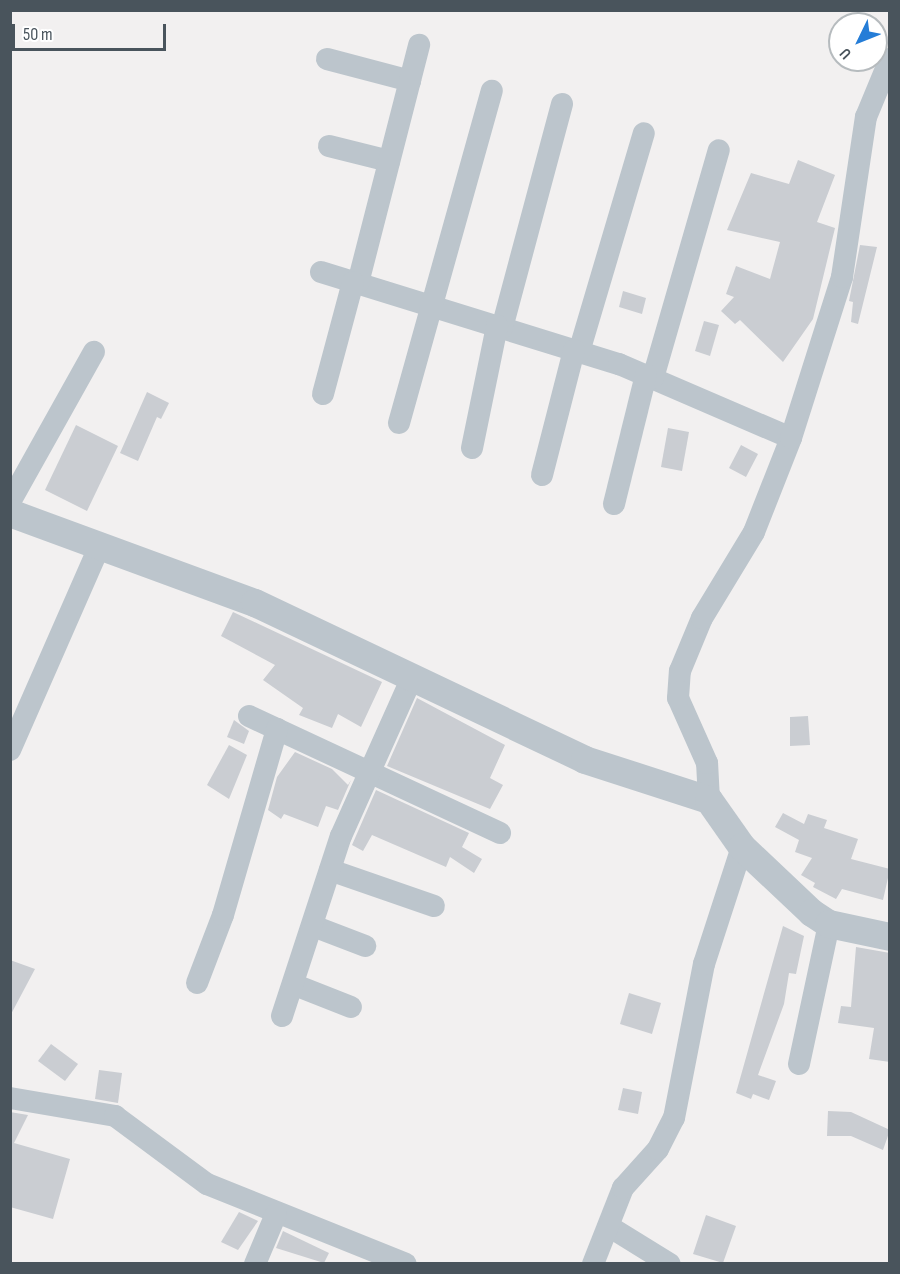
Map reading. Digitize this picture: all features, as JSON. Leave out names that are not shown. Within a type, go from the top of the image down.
[{"type":"street","points":[[322,394],[356,283],[419,45]]},
{"type":"street","points":[[890,58],[866,117],[842,278],[791,438],[754,532],[702,618],[680,671],[678,698],[707,763],[709,800],[742,847],[829,924],[890,937]]},
{"type":"street","points":[[327,59],[410,81]]},
{"type":"street","points":[[399,423],[429,305],[492,91]]},
{"type":"street","points":[[472,448],[499,327],[562,104]]},
{"type":"street","points":[[542,475],[577,351],[644,133]]},
{"type":"street","points":[[329,146],[389,161]]},
{"type":"street","points":[[614,504],[719,150]]},
{"type":"street","points":[[321,272],[577,351],[650,377],[791,438]]},
{"type":"street","points":[[10,502],[94,352]]},
{"type":"street","points":[[10,513],[255,603],[585,760],[709,800]]},
{"type":"street","points":[[10,750],[100,545]]},
{"type":"street","points":[[282,1017],[295,985],[330,870],[367,770],[412,677]]},
{"type":"street","points":[[249,716],[500,832]]},
{"type":"street","points":[[197,983],[223,915],[277,729]]},
{"type":"street","points":[[593,1263],[610,1227],[623,1188],[658,1149],[674,1118],[707,955],[742,847]]},
{"type":"street","points":[[330,870],[434,906]]},
{"type":"street","points":[[799,1064],[829,924]]},
{"type":"street","points":[[313,926],[365,946]]},
{"type":"street","points":[[295,985],[351,1007]]},
{"type":"street","points":[[10,1098],[115,1116],[190,1175],[276,1214],[406,1263]]},
{"type":"street","points":[[255,1263],[276,1214]]},
{"type":"street","points":[[610,1227],[661,1261]]},
{"type":"building","points":[[798,160],[835,175],[817,222],[835,228],[813,319],[783,362],[740,320],[735,324],[721,311],[734,297],[726,294],[736,266],[770,279],[780,242],[727,230],[751,173],[789,184]]},
{"type":"building","points":[[860,245],[877,247],[858,324],[851,322],[853,302],[849,301]]},
{"type":"building","points":[[623,291],[646,298],[642,314],[619,307]]},
{"type":"building","points":[[704,321],[719,325],[710,356],[695,351]]},
{"type":"building","points":[[147,392],[169,403],[161,419],[157,417],[138,461],[120,453]]},
{"type":"building","points":[[76,425],[118,446],[87,511],[45,490]]},
{"type":"building","points":[[668,428],[689,432],[682,471],[661,467]]},
{"type":"building","points":[[741,445],[758,454],[746,477],[729,468]]},
{"type":"building","points":[[233,612],[382,682],[361,727],[338,714],[332,728],[299,715],[303,708],[263,680],[275,665],[221,636]]},
{"type":"building","points":[[417,698],[505,745],[490,778],[503,785],[490,809],[387,766]]},
{"type":"building","points":[[808,716],[810,745],[790,746],[790,717]]},
{"type":"building","points":[[234,720],[249,731],[244,744],[227,737]]},
{"type":"building","points":[[229,745],[247,755],[229,799],[207,785]]},
{"type":"building","points":[[295,752],[332,769],[348,785],[351,780],[338,810],[326,806],[318,827],[284,814],[281,819],[268,810],[277,777]]},
{"type":"building","points":[[376,790],[469,833],[462,847],[482,859],[474,873],[450,857],[446,867],[372,835],[363,851],[352,845]]},
{"type":"building","points":[[783,813],[804,824],[808,814],[827,820],[824,828],[858,839],[851,859],[890,869],[883,900],[842,889],[836,899],[813,887],[815,883],[801,875],[812,858],[795,852],[799,840],[775,827]]},
{"type":"building","points":[[783,926],[804,936],[796,974],[789,973],[784,1004],[758,1075],[776,1081],[769,1100],[753,1094],[751,1099],[736,1093]]},
{"type":"building","points":[[856,947],[890,953],[890,1062],[869,1059],[874,1028],[838,1023],[841,1006],[851,1007]]},
{"type":"building","points":[[10,960],[35,969],[10,1016]]},
{"type":"building","points":[[629,993],[661,1003],[652,1034],[620,1024]]},
{"type":"building","points":[[51,1044],[78,1064],[65,1081],[38,1061]]},
{"type":"building","points":[[99,1070],[122,1073],[118,1103],[95,1099]]},
{"type":"building","points":[[623,1088],[642,1092],[638,1114],[618,1110]]},
{"type":"building","points":[[828,1111],[851,1112],[890,1130],[883,1150],[851,1136],[827,1136]]},
{"type":"building","points":[[10,1112],[28,1115],[14,1143],[70,1159],[53,1219],[10,1207]]},
{"type":"building","points":[[239,1212],[258,1221],[238,1250],[221,1242]]},
{"type":"building","points":[[706,1215],[736,1226],[723,1263],[693,1254]]},
{"type":"building","points":[[283,1231],[329,1253],[324,1263],[276,1248]]}]
